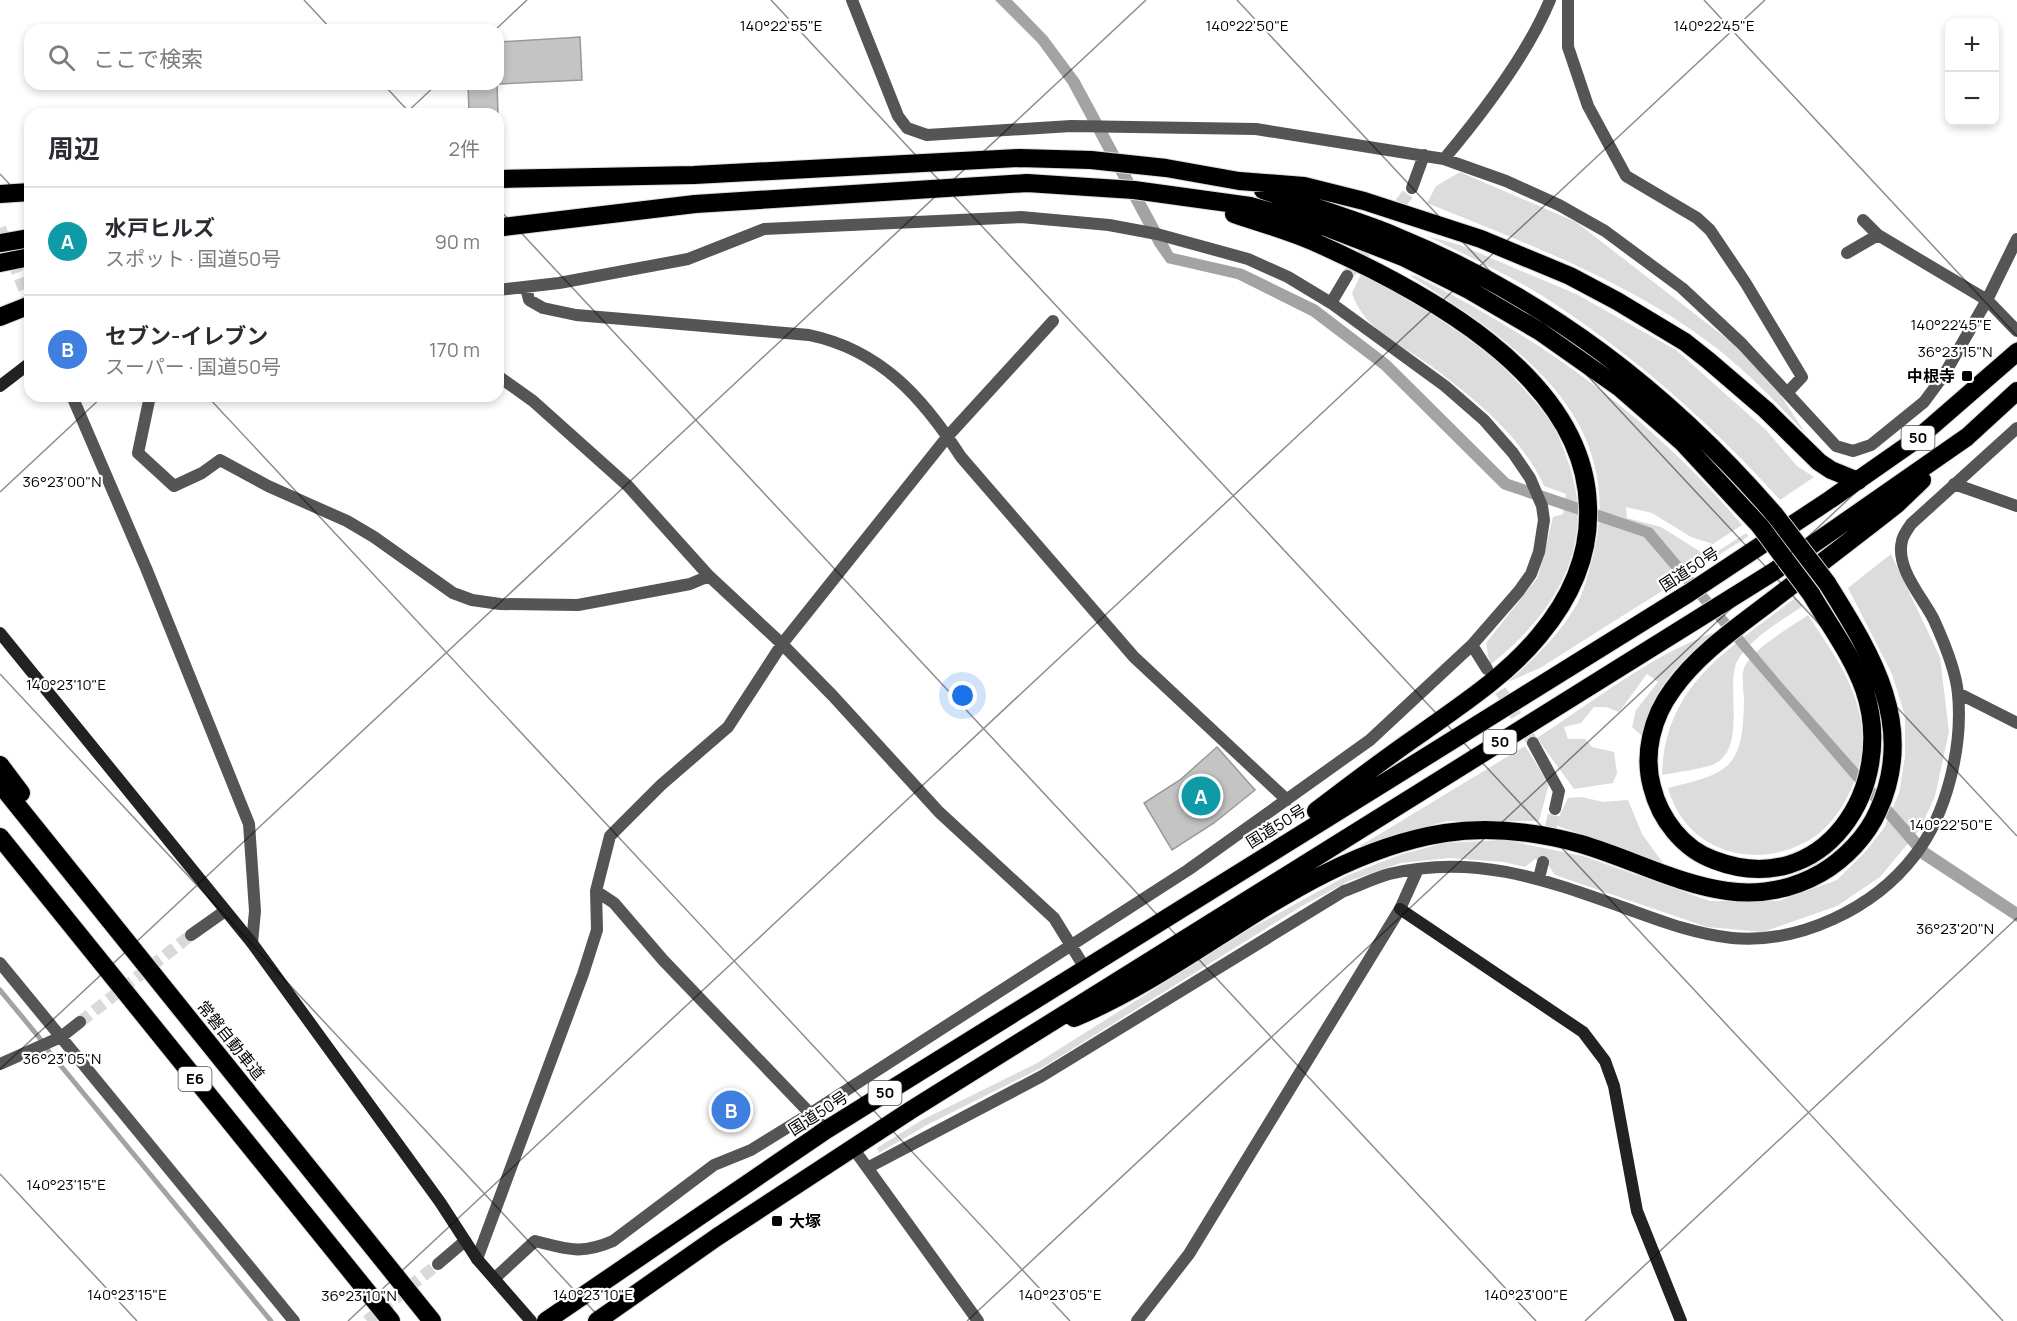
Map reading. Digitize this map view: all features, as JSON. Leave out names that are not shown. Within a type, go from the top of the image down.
[{"type":"highway","points":[[504,179],[694,176],[1019,158],[1101,161],[1166,168],[1239,181],[1304,186],[1364,201],[1471,235],[1570,276],[1617,301],[1685,342],[1737,384],[1819,462],[1831,470],[1858,481]]},
{"type":"highway","points":[[1026,1037],[1108,1004],[1276,899],[1325,874],[1361,857],[1397,844],[1447,833],[1501,830],[1556,838],[1584,845],[1674,879],[1731,893],[1774,890],[1813,878],[1830,868],[1862,838],[1883,801],[1894,761],[1891,716],[1884,689],[1856,629],[1827,583],[1775,515],[1725,459],[1670,406],[1607,355],[1532,304],[1492,282],[1391,234],[1239,181]]},
{"type":"highway","points":[[504,227],[695,204],[1027,183],[1134,190],[1250,206],[1326,227],[1428,269],[1503,309],[1558,344],[1628,395],[1682,442],[1760,526],[1811,594],[1853,666],[1864,690],[1872,726],[1872,761],[1869,778],[1853,813],[1841,829],[1814,853],[1783,867],[1736,868],[1707,858],[1693,850],[1671,828],[1661,812],[1649,775],[1648,757],[1650,739],[1662,707],[1672,690],[1702,657],[1896,505],[1967,437]]},
{"type":"highway","points":[[0,194],[24,192]]},
{"type":"highway","points":[[1201,201],[1282,228],[1367,267],[1428,302],[1488,342],[1516,366],[1562,419],[1578,453],[1588,492],[1587,536],[1583,560],[1563,602],[1538,638],[1467,701],[1382,761],[1232,877]]},
{"type":"highway","points":[[0,243],[24,239]]},
{"type":"highway","points":[[0,263],[24,258]]},
{"type":"highway","points":[[0,317],[24,307]]},
{"type":"highway","name":"国道50号","points":[[546,1321],[826,1130],[1689,593],[1917,439],[2017,352]]},
{"type":"highway","name":"50","points":[[597,1321],[717,1237],[1026,1037],[1773,573],[1967,437],[2017,391]]},
{"type":"highway","points":[[0,765],[209,1044]]},
{"type":"highway","name":"常磐自動車道","points":[[0,784],[432,1321]]},
{"type":"highway","name":"E6","points":[[0,837],[390,1321]]},
{"type":"street","points":[[852,0],[898,116],[908,128],[927,135],[1071,126],[1256,129],[1444,159],[1548,200],[1605,231],[1682,288],[1742,344],[1836,446],[1853,451],[1871,445],[1924,402],[1944,375],[1987,300],[2017,239]]},
{"type":"street","points":[[1444,159],[1468,130],[1508,73],[1544,15],[1550,0]]},
{"type":"street","points":[[1568,0],[1568,47],[1588,106],[1626,176],[1697,218],[1710,230],[1745,282],[1802,377],[1788,393]]},
{"type":"street","points":[[1412,188],[1424,155]]},
{"type":"street","points":[[495,1278],[535,1241],[578,1252],[595,1249],[613,1241],[714,1165],[751,1150],[812,1113],[1188,870],[1370,740],[1472,645],[1531,574],[1542,538],[1542,506],[1530,478],[1484,420],[1445,386],[1331,303],[1288,277],[1248,259],[1157,234],[1109,225],[1021,217],[764,229],[688,259],[504,289]]},
{"type":"street","points":[[1863,220],[1878,235],[1987,300],[2017,331]]},
{"type":"street","points":[[1847,253],[1878,235]]},
{"type":"street","points":[[1331,303],[1347,276]]},
{"type":"street","points":[[526,287],[529,300],[543,308],[576,315],[809,335],[830,339],[855,350],[907,386],[941,425],[961,457],[1134,657],[1287,800]]},
{"type":"street","points":[[477,1259],[583,974],[597,930],[596,891],[610,836],[661,785],[728,727],[782,644],[948,436],[1053,321]]},
{"type":"street","points":[[0,386],[24,368]]},
{"type":"street","points":[[504,380],[533,401],[628,486],[709,576],[782,644],[939,812],[1054,918],[1085,968]]},
{"type":"street","points":[[75,402],[146,568],[249,824],[255,911],[252,943]]},
{"type":"street","points":[[149,402],[138,453],[174,486],[202,473],[220,460],[268,486],[347,521],[374,537],[453,593],[472,600],[500,604],[578,605],[690,584],[709,576]]},
{"type":"street","points":[[869,1167],[1042,1076],[1344,891],[1388,874],[1418,869],[1476,866],[1539,878],[1696,934],[1761,938],[1782,937],[1809,930],[1862,902],[1884,886],[1914,856],[1926,838],[1940,807],[1952,768],[1958,732],[1958,693],[1934,621],[1904,567],[1901,542],[1911,524],[2017,428]]},
{"type":"street","points":[[1954,484],[2017,506]]},
{"type":"street","points":[[0,633],[252,943],[477,1259],[531,1321]]},
{"type":"street","points":[[1472,645],[1487,669]]},
{"type":"street","points":[[1958,693],[2017,723]]},
{"type":"street","points":[[1533,743],[1559,791],[1555,809]]},
{"type":"street","points":[[1539,878],[1543,862]]},
{"type":"street","points":[[1137,1321],[1188,1254],[1400,909],[1418,869]]},
{"type":"street","points":[[596,891],[614,903],[663,960],[826,1130]]},
{"type":"street","points":[[1400,909],[1583,1032],[1605,1061],[1614,1086],[1637,1211],[1681,1321]]},
{"type":"street","points":[[191,935],[225,911]]},
{"type":"street","points":[[0,963],[294,1321]]},
{"type":"street","points":[[0,1064],[61,1036],[80,1022]]},
{"type":"street","points":[[853,1148],[869,1167],[978,1321]]},
{"type":"street","points":[[438,1264],[465,1241]]},
{"type":"shaded area","points":[[995,0],[1012,0],[1047,36],[1079,79],[1173,253],[1243,269],[1317,305],[1389,360],[1509,479],[1652,528],[1783,684],[1928,848],[2017,907],[2017,922],[1921,859],[1644,537],[1502,489],[1381,369],[1311,316],[1237,279],[1167,263],[1155,246],[1068,84],[1038,43]]},
{"type":"shaded area","points":[[1460,172],[1576,222],[1735,345],[1772,382],[1806,434],[1766,392],[1724,354],[1655,307],[1582,268],[1427,203],[1436,186]]},
{"type":"shaded area","points":[[1427,236],[1460,245],[1576,294],[1676,350],[1766,430],[1797,466],[1814,477],[1780,500],[1697,415],[1606,340],[1541,295]]},
{"type":"shaded area","points":[[1362,272],[1438,319],[1493,358],[1531,397],[1551,422],[1567,459],[1576,490],[1578,519],[1574,548],[1565,574],[1551,600],[1534,623],[1490,665],[1486,643],[1538,577],[1553,517],[1563,514],[1566,494],[1544,486],[1523,451],[1480,405],[1431,366],[1385,335],[1365,317],[1352,293]]},
{"type":"shaded area","points":[[1409,275],[1416,276],[1508,327],[1551,354],[1592,384],[1670,449],[1742,525],[1713,544],[1691,537],[1652,513],[1626,507],[1627,518],[1661,527],[1704,554],[1712,555],[1746,533],[1749,536],[1540,668],[1508,682],[1555,636],[1582,594],[1592,560],[1600,513],[1595,468],[1589,447],[1567,405],[1536,369],[1503,339]]},
{"type":"shaded area","points":[[1891,554],[1940,657],[1949,732],[1935,796],[1920,829],[1880,877],[1837,906],[1763,932],[1707,927],[1555,875],[1549,866],[1535,859],[1525,867],[1504,862],[1449,858],[1401,863],[1349,881],[1302,906],[1045,1066],[927,1125],[879,1153],[877,1148],[922,1120],[1037,1063],[1248,930],[1346,876],[1399,855],[1444,843],[1505,840],[1583,856],[1710,901],[1779,901],[1837,880],[1865,852],[1884,828],[1899,793],[1905,757],[1905,716],[1892,674],[1848,588]]},
{"type":"shaded area","points":[[1795,598],[1803,606],[1755,641],[1739,658],[1733,678],[1732,735],[1729,748],[1722,758],[1706,767],[1662,775],[1666,743],[1675,716],[1688,692],[1725,652]]},
{"type":"shaded area","points":[[1808,615],[1842,669],[1855,698],[1862,729],[1860,761],[1856,777],[1841,808],[1831,822],[1806,842],[1785,851],[1764,855],[1743,854],[1723,849],[1705,840],[1689,827],[1677,809],[1668,788],[1705,778],[1719,772],[1728,764],[1736,754],[1743,724],[1744,668],[1763,646]]},
{"type":"shaded area","points":[[1715,632],[1677,667],[1661,689],[1642,736],[1632,727],[1636,710],[1658,682],[1647,674],[1619,712],[1606,707],[1594,707],[1581,723],[1564,727],[1568,739],[1585,739],[1592,747],[1614,752],[1617,773],[1613,783],[1574,789],[1537,738],[1646,666],[1668,653]]},
{"type":"shaded area","points":[[1525,746],[1549,784],[1539,821],[1447,821],[1392,836],[1363,849],[1360,846]]},
{"type":"shaded area","points":[[1582,797],[1603,802],[1628,800],[1642,834],[1663,863],[1555,825],[1568,798]]},
{"type":"building","points":[[580,37],[582,80],[504,84],[504,42]]},
{"type":"building","points":[[468,90],[497,90],[498,108],[469,108]]},
{"type":"building","points":[[1217,747],[1255,790],[1214,823],[1172,850],[1144,803],[1180,780]]},
{"type":"waterway","points":[[0,990],[42,1041]]},
{"type":"waterway","points":[[47,1049],[271,1321]]},
{"type":"tunnel","points":[[1347,276],[1412,188]]},
{"type":"tunnel","points":[[0,228],[24,289]]},
{"type":"tunnel","points":[[1491,675],[1533,743]]},
{"type":"tunnel","points":[[1543,862],[1555,809]]},
{"type":"tunnel","points":[[80,1022],[191,935]]},
{"type":"tunnel","points":[[367,1321],[438,1264]]},
{"type":"place","name":"中根寺","points":[[1967,376]]},
{"type":"place","name":"水戸ヒルズ","points":[[1201,796]]},
{"type":"place","name":"セブン-イレブン","points":[[731,1110]]},
{"type":"place","name":"大塚","points":[[777,1221]]}]
